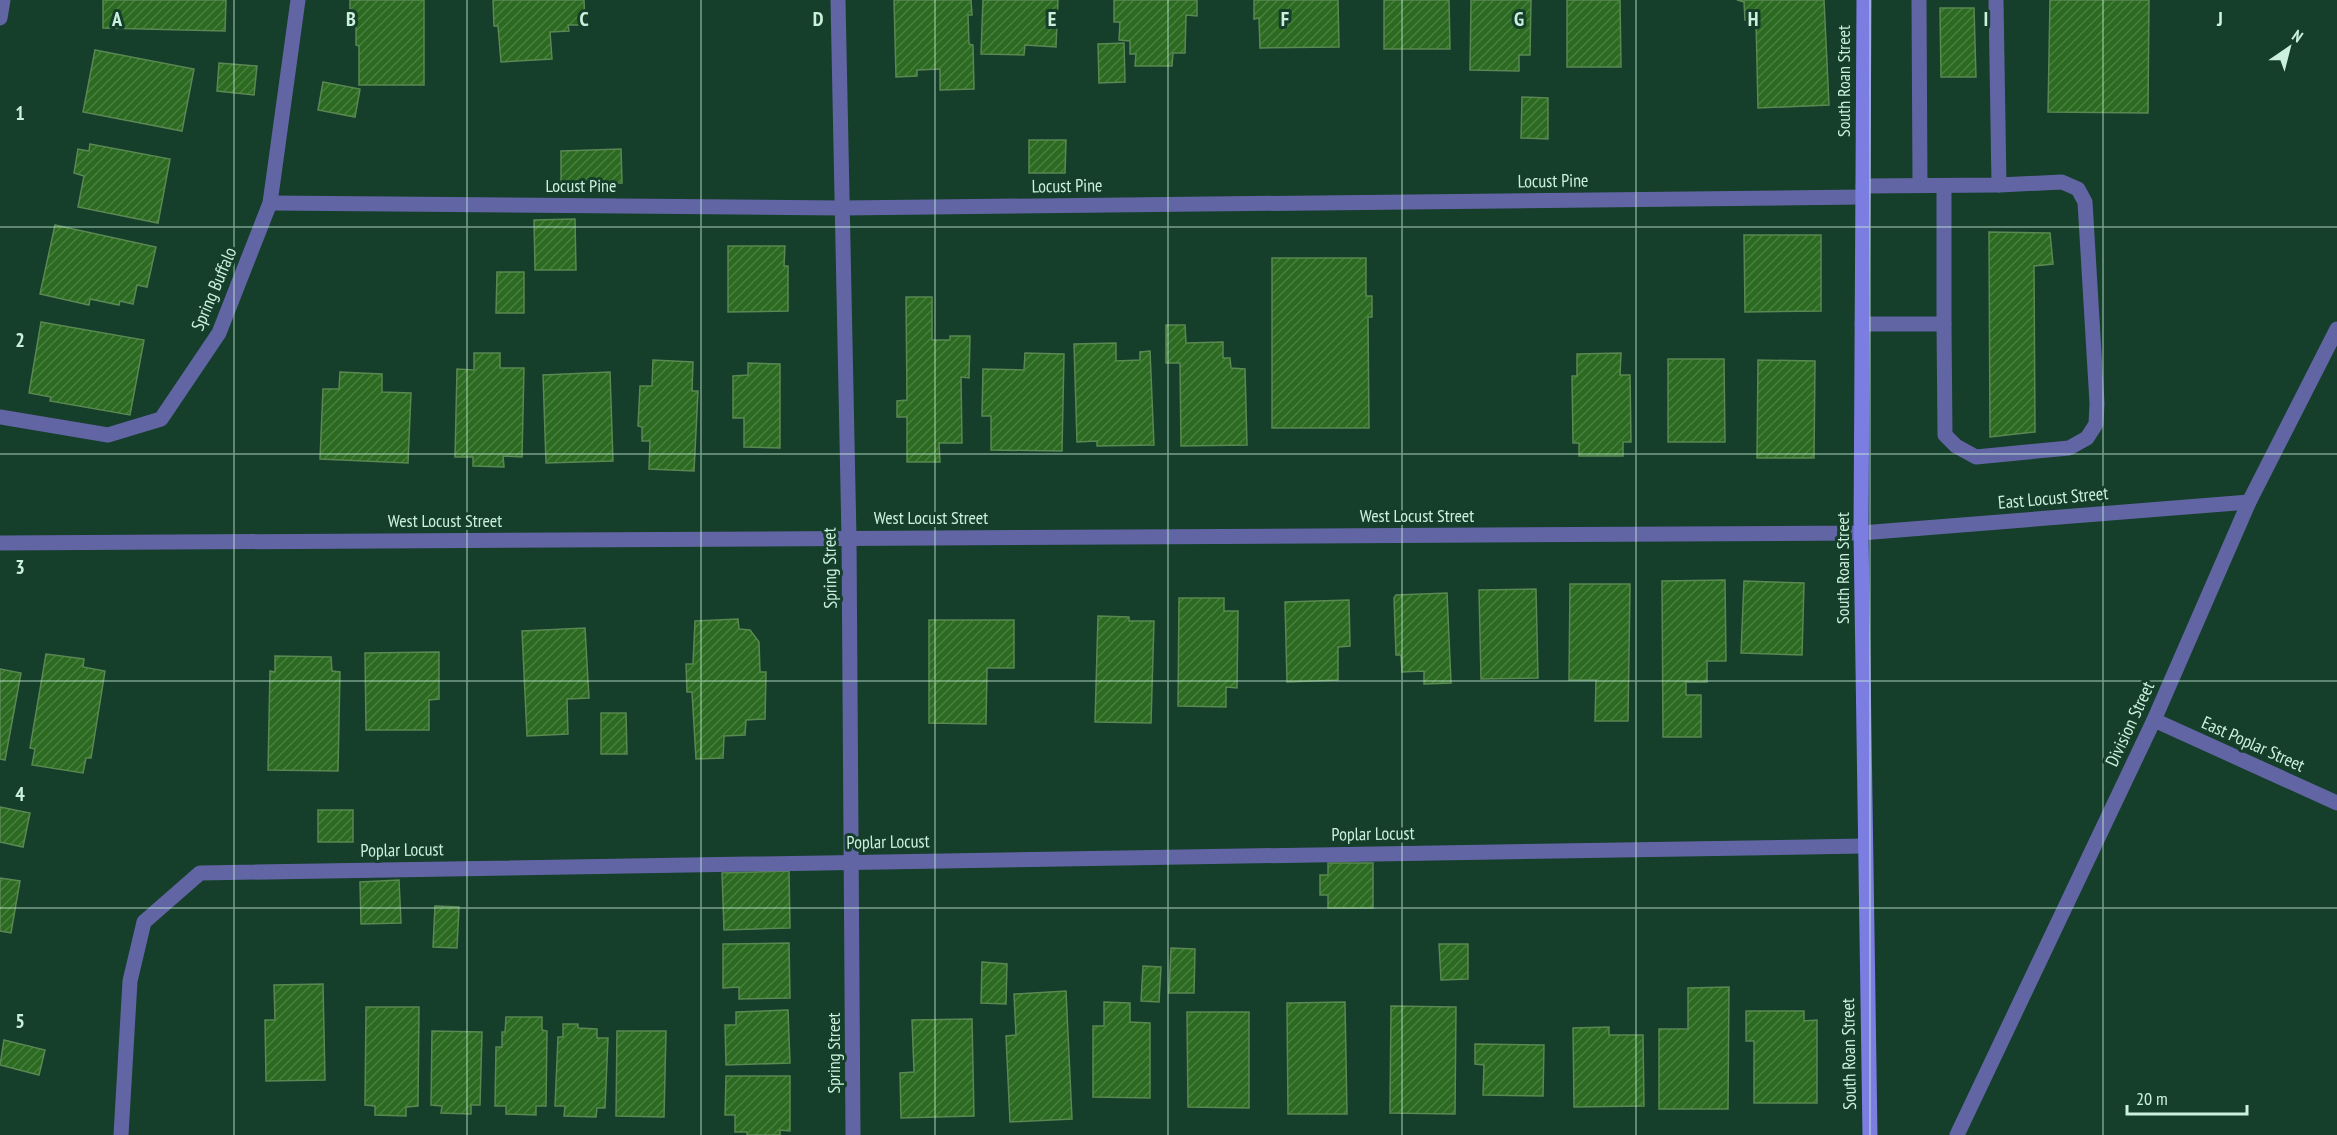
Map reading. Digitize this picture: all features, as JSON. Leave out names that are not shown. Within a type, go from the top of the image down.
[{"type":"main road","name":"South Roan Street","points":[[1864,0],[1862,533],[1870,1135]]},
{"type":"street","points":[[0,18],[3,0]]},
{"type":"street","name":"Spring Buffalo","points":[[0,417],[108,435],[161,419],[219,333],[270,203],[298,0]]},
{"type":"street","name":"Spring Street","points":[[838,0],[849,538],[853,862],[853,1135]]},
{"type":"street","points":[[1919,0],[1920,185]]},
{"type":"street","points":[[1995,0],[1999,185]]},
{"type":"street","name":"Locust Pine","points":[[270,203],[842,208],[1863,191],[1920,185],[2062,182],[2078,189],[2085,202],[2097,403],[2096,424],[2087,438],[2069,448],[1976,457],[1956,447],[1945,435],[1944,186]]},
{"type":"street","points":[[1862,324],[1944,324]]},
{"type":"street","name":"Division Street","points":[[1957,1135],[2154,720],[2248,502],[2337,329]]},
{"type":"street","name":"East Locust Street","points":[[1862,533],[2248,502]]},
{"type":"street","name":"West Locust Street","points":[[0,543],[1862,533]]},
{"type":"street","name":"East Poplar Street","points":[[2154,720],[2337,803]]},
{"type":"street","name":"Poplar Locust","points":[[121,1135],[130,981],[144,922],[200,873],[1865,846]]},
{"type":"building","points":[[103,0],[226,0],[225,31],[103,28]]},
{"type":"building","points":[[350,0],[424,0],[424,85],[359,85],[359,46],[356,45],[356,24],[350,23]]},
{"type":"building","points":[[493,0],[584,0],[585,25],[568,25],[569,31],[550,32],[552,59],[501,62],[498,26],[494,26]]},
{"type":"building","points":[[894,0],[971,0],[972,15],[968,15],[969,44],[973,45],[974,89],[940,90],[940,69],[917,70],[917,76],[896,77]]},
{"type":"building","points":[[983,0],[1058,0],[1056,47],[1025,45],[1024,55],[981,54]]},
{"type":"building","points":[[1114,0],[1197,0],[1197,16],[1186,15],[1185,53],[1173,53],[1172,66],[1135,66],[1136,54],[1130,54],[1130,41],[1119,40],[1120,22],[1114,22]]},
{"type":"building","points":[[1254,0],[1338,0],[1339,47],[1260,48],[1259,18],[1254,19]]},
{"type":"building","points":[[1384,0],[1449,0],[1450,49],[1384,49]]},
{"type":"building","points":[[1471,0],[1531,0],[1530,55],[1519,55],[1519,71],[1470,70]]},
{"type":"building","points":[[1567,0],[1620,0],[1621,67],[1567,67]]},
{"type":"building","points":[[1737,0],[1824,0],[1829,105],[1758,108],[1756,21],[1745,20],[1744,2]]},
{"type":"building","points":[[2050,0],[2149,0],[2148,113],[2048,112]]},
{"type":"building","points":[[1940,8],[1974,8],[1976,77],[1941,77]]},
{"type":"building","points":[[1124,43],[1125,82],[1099,83],[1098,44]]},
{"type":"building","points":[[95,50],[194,69],[182,131],[83,112]]},
{"type":"building","points":[[219,63],[257,66],[254,95],[217,91]]},
{"type":"building","points":[[323,82],[360,89],[355,117],[318,110]]},
{"type":"building","points":[[1522,97],[1548,98],[1548,139],[1521,138]]},
{"type":"building","points":[[1029,140],[1066,140],[1065,173],[1029,173]]},
{"type":"building","points":[[90,144],[170,159],[158,223],[78,207],[84,176],[74,173],[78,149],[89,151]]},
{"type":"building","points":[[621,149],[622,183],[561,184],[561,151]]},
{"type":"building","points":[[575,219],[576,270],[535,270],[534,220]]},
{"type":"building","points":[[55,225],[156,247],[147,287],[137,285],[133,304],[120,301],[119,305],[90,299],[89,305],[40,294]]},
{"type":"building","points":[[1989,232],[2050,233],[2053,264],[2034,266],[2035,432],[1990,437]]},
{"type":"building","points":[[1744,235],[1821,235],[1821,311],[1745,312]]},
{"type":"building","points":[[728,246],[785,246],[784,266],[788,266],[788,311],[728,312]]},
{"type":"building","points":[[1272,258],[1366,258],[1366,296],[1372,296],[1372,317],[1368,317],[1369,428],[1272,428]]},
{"type":"building","points":[[497,272],[524,272],[524,313],[496,313]]},
{"type":"building","points":[[906,297],[932,297],[932,340],[950,340],[950,336],[970,336],[969,378],[961,377],[962,443],[939,443],[940,462],[907,462],[907,417],[897,417],[897,401],[907,400]]},
{"type":"building","points":[[41,322],[144,340],[130,415],[50,401],[51,397],[29,393]]},
{"type":"building","points":[[1166,325],[1185,325],[1186,343],[1223,342],[1223,358],[1230,358],[1231,368],[1245,369],[1247,445],[1181,446],[1180,363],[1166,363]]},
{"type":"building","points":[[1116,343],[1116,361],[1140,360],[1140,352],[1150,351],[1154,445],[1097,446],[1097,441],[1077,442],[1074,344]]},
{"type":"building","points":[[474,353],[500,353],[500,368],[524,368],[522,457],[503,456],[504,467],[473,466],[473,457],[455,457],[457,369],[474,370]]},
{"type":"building","points":[[1025,353],[1064,354],[1062,451],[991,450],[991,416],[982,416],[983,369],[1024,370]]},
{"type":"building","points":[[1621,353],[1620,375],[1630,375],[1631,442],[1623,442],[1623,456],[1579,456],[1579,443],[1573,443],[1572,376],[1577,376],[1577,354]]},
{"type":"building","points":[[1668,359],[1724,359],[1725,442],[1668,442]]},
{"type":"building","points":[[653,360],[693,362],[692,391],[698,391],[694,471],[649,469],[650,441],[642,441],[642,427],[638,426],[640,386],[652,386]]},
{"type":"building","points":[[1758,360],[1815,361],[1814,458],[1757,458]]},
{"type":"building","points":[[748,363],[780,364],[780,448],[744,447],[744,418],[733,418],[733,376],[748,375]]},
{"type":"building","points":[[340,372],[382,374],[382,392],[411,393],[408,463],[320,459],[323,389],[339,389]]},
{"type":"building","points":[[610,372],[613,461],[546,463],[543,375]]},
{"type":"building","points":[[1725,580],[1726,661],[1707,661],[1707,682],[1686,682],[1686,695],[1701,695],[1701,737],[1663,737],[1662,581]]},
{"type":"building","points":[[1744,581],[1804,583],[1802,655],[1741,653]]},
{"type":"building","points":[[1570,584],[1630,584],[1628,721],[1595,721],[1596,680],[1569,680]]},
{"type":"building","points":[[1536,589],[1538,678],[1481,679],[1479,590]]},
{"type":"building","points":[[1447,593],[1451,683],[1424,684],[1424,671],[1402,672],[1401,655],[1396,655],[1394,598],[1396,595]]},
{"type":"building","points":[[1179,598],[1224,598],[1224,611],[1238,611],[1237,688],[1226,687],[1226,707],[1178,706]]},
{"type":"building","points":[[1349,600],[1350,646],[1338,647],[1338,680],[1287,682],[1285,602]]},
{"type":"building","points":[[1098,616],[1129,617],[1129,621],[1154,621],[1151,723],[1095,722]]},
{"type":"building","points":[[738,619],[739,629],[750,630],[759,642],[760,672],[766,672],[765,719],[746,720],[745,735],[724,736],[723,758],[696,759],[692,692],[687,692],[686,664],[693,664],[695,621]]},
{"type":"building","points":[[929,620],[1014,620],[1014,668],[987,668],[986,724],[929,723]]},
{"type":"building","points":[[585,628],[589,698],[567,699],[568,734],[527,736],[522,631]]},
{"type":"building","points":[[439,652],[439,699],[429,700],[429,730],[366,730],[365,653]]},
{"type":"building","points":[[46,654],[84,659],[83,667],[105,671],[91,758],[86,758],[83,773],[32,765],[35,749],[30,748]]},
{"type":"building","points":[[275,656],[331,657],[332,671],[340,672],[338,771],[268,770],[270,671],[275,672]]},
{"type":"building","points":[[0,669],[21,673],[5,760],[0,759]]},
{"type":"building","points":[[601,713],[626,713],[627,754],[601,754]]},
{"type":"building","points":[[0,807],[30,813],[23,847],[0,842]]},
{"type":"building","points":[[318,810],[353,810],[353,842],[318,842]]},
{"type":"building","points":[[1328,863],[1373,863],[1373,908],[1328,908],[1328,895],[1320,895],[1320,875],[1328,875]]},
{"type":"building","points":[[789,871],[790,928],[724,930],[722,873]]},
{"type":"building","points":[[0,878],[20,881],[11,933],[0,931]]},
{"type":"building","points":[[399,880],[401,923],[361,924],[360,882]]},
{"type":"building","points":[[435,906],[459,907],[457,948],[433,947]]},
{"type":"building","points":[[789,943],[790,998],[739,999],[739,987],[723,988],[723,944]]},
{"type":"building","points":[[1439,944],[1468,944],[1468,979],[1441,980]]},
{"type":"building","points":[[1171,948],[1195,949],[1194,993],[1169,993]]},
{"type":"building","points":[[982,962],[1007,964],[1006,1004],[981,1003]]},
{"type":"building","points":[[1143,966],[1161,967],[1159,1002],[1141,1001]]},
{"type":"building","points":[[323,984],[325,1080],[266,1081],[265,1020],[275,1020],[274,985]]},
{"type":"building","points":[[1729,987],[1728,1109],[1659,1109],[1659,1029],[1688,1029],[1688,988]]},
{"type":"building","points":[[1066,991],[1072,1119],[1010,1122],[1006,1036],[1016,1035],[1014,994]]},
{"type":"building","points":[[1104,1002],[1130,1003],[1130,1022],[1150,1023],[1150,1098],[1093,1097],[1093,1026],[1104,1026]]},
{"type":"building","points":[[1345,1002],[1347,1114],[1288,1114],[1287,1003]]},
{"type":"building","points":[[1391,1006],[1456,1007],[1455,1114],[1390,1113]]},
{"type":"building","points":[[366,1007],[419,1007],[418,1106],[406,1107],[406,1116],[375,1115],[375,1106],[365,1105]]},
{"type":"building","points":[[788,1010],[790,1063],[726,1065],[725,1025],[736,1025],[736,1012]]},
{"type":"building","points":[[1746,1011],[1804,1011],[1804,1021],[1817,1020],[1817,1103],[1754,1103],[1754,1041],[1746,1041]]},
{"type":"building","points":[[1187,1012],[1249,1012],[1249,1108],[1188,1107]]},
{"type":"building","points":[[506,1017],[542,1017],[542,1030],[547,1031],[546,1106],[536,1106],[536,1115],[506,1114],[506,1106],[495,1106],[496,1047],[502,1047],[502,1032],[505,1032]]},
{"type":"building","points":[[972,1019],[974,1116],[901,1118],[900,1073],[914,1072],[912,1020]]},
{"type":"building","points":[[563,1024],[578,1024],[578,1028],[597,1029],[597,1038],[608,1038],[605,1108],[597,1108],[596,1117],[564,1116],[565,1106],[555,1106],[558,1037],[563,1037]]},
{"type":"building","points":[[1609,1027],[1609,1035],[1643,1035],[1644,1106],[1574,1107],[1573,1028]]},
{"type":"building","points":[[432,1031],[482,1032],[480,1105],[471,1105],[471,1114],[441,1113],[442,1106],[431,1105]]},
{"type":"building","points":[[617,1031],[666,1031],[664,1117],[616,1116]]},
{"type":"building","points":[[4,1040],[45,1050],[39,1075],[0,1065]]},
{"type":"building","points":[[1475,1044],[1544,1045],[1543,1096],[1483,1095],[1484,1065],[1475,1064]]},
{"type":"building","points":[[726,1076],[790,1076],[790,1131],[780,1130],[780,1135],[747,1135],[747,1132],[735,1132],[735,1115],[725,1115]]}]
